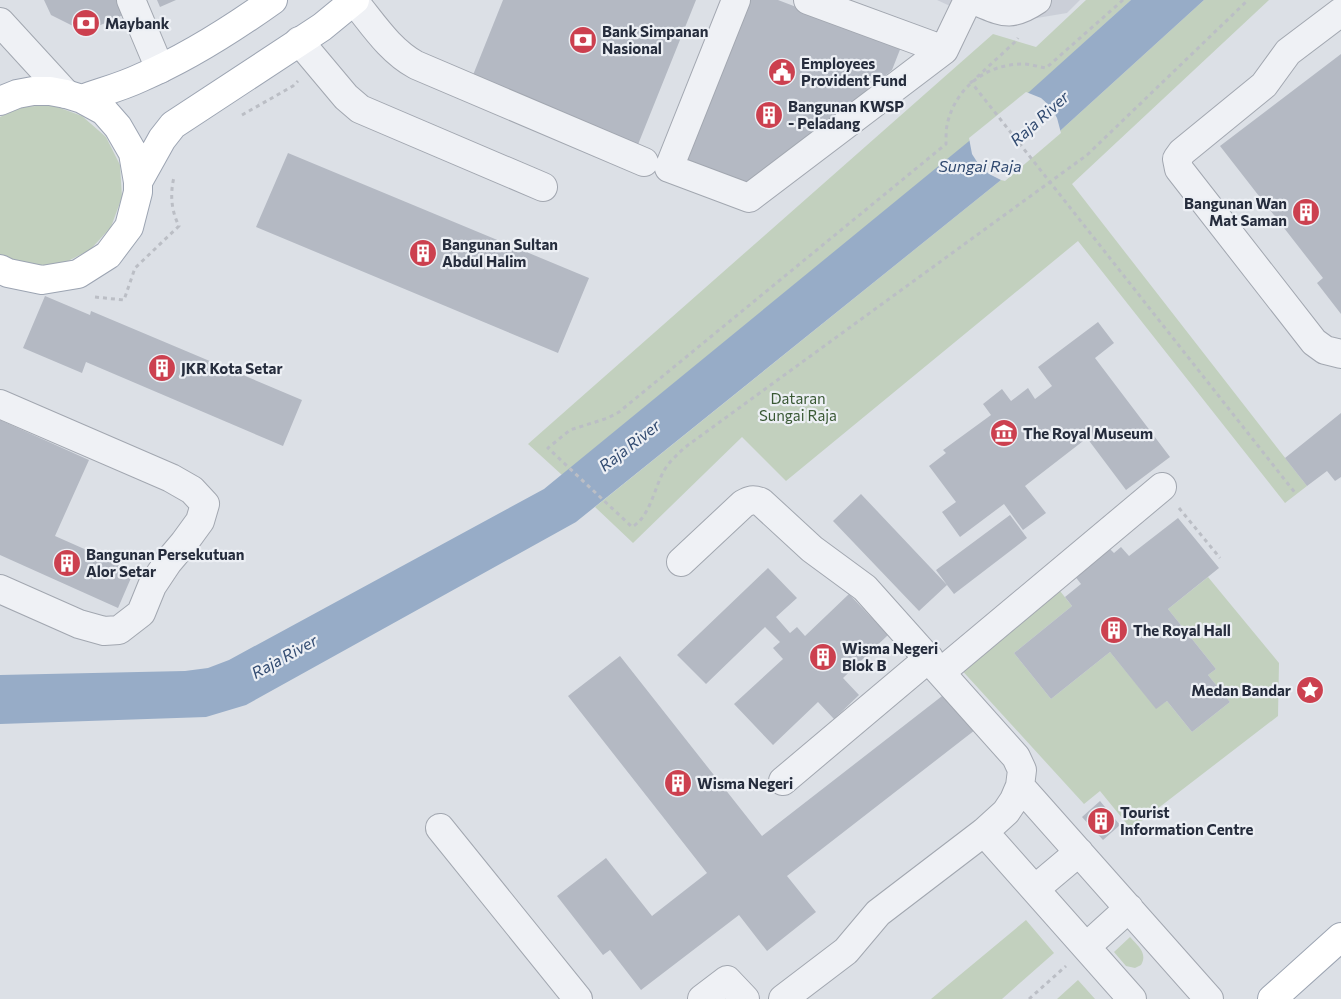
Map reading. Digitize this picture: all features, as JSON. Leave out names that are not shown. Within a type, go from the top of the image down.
[{"type":"main road","points":[[74,96],[138,79],[160,69],[232,30],[273,0]]},
{"type":"main road","points":[[138,182],[162,139],[173,125],[322,27],[354,0]]},
{"type":"main road","points":[[0,101],[17,94],[33,91],[50,91],[74,96],[104,111],[118,127],[132,153],[138,182],[138,192],[129,227],[108,255],[78,274],[42,280],[3,272]]},
{"type":"main road","points":[[1272,999],[1341,937]]},
{"type":"street","points":[[131,0],[160,69]]},
{"type":"street","points":[[354,0],[386,42],[405,59],[644,162]]},
{"type":"street","points":[[736,0],[669,168],[749,198],[944,50],[968,0]]},
{"type":"street","points":[[808,0],[944,50]]},
{"type":"street","points":[[974,0],[1006,12],[1028,5]]},
{"type":"street","points":[[1341,12],[1288,52],[1264,85],[1182,152],[1177,159],[1179,169],[1314,342],[1325,350],[1341,354]]},
{"type":"street","points":[[0,22],[74,96]]},
{"type":"street","points":[[299,41],[346,98],[360,109],[543,187]]},
{"type":"street","points":[[0,404],[171,478],[192,490],[205,504],[200,521],[157,578],[141,613],[119,630],[104,631],[79,624],[0,588]]},
{"type":"street","points":[[783,781],[935,665],[1162,487]]},
{"type":"street","points":[[680,562],[743,504],[749,500],[761,502],[812,549],[865,588],[1016,757],[1022,770],[1020,786],[1006,812],[984,832],[878,913],[846,951],[783,999]]},
{"type":"street","points":[[1020,786],[1209,999]]},
{"type":"street","points":[[440,828],[578,999]]},
{"type":"street","points":[[984,832],[1132,999]]},
{"type":"street","points":[[1035,889],[1079,852]]},
{"type":"street","points":[[1086,947],[1129,908]]},
{"type":"street","points":[[702,999],[727,980],[745,999]]},
{"type":"path","points":[[972,82],[991,70],[1003,66],[1025,64],[1046,68],[1123,0]]},
{"type":"path","points":[[1028,5],[1016,41],[972,82],[954,105],[947,125],[946,144],[619,412],[608,418],[570,430],[548,448],[632,527],[636,525],[647,509],[664,470],[684,448],[1087,155],[1248,0]]},
{"type":"path","points":[[235,120],[293,86],[316,62]]},
{"type":"path","points":[[972,82],[1296,494]]},
{"type":"path","points":[[124,300],[135,268],[179,226],[172,204],[174,174]]},
{"type":"path","points":[[1162,487],[1220,558]]},
{"type":"path","points":[[1030,999],[1086,947]]},
{"type":"shaded area","points":[[937,0],[1080,0],[1067,13],[1007,23],[974,17]]},
{"type":"green space","name":"Dataran Sungai Raja","points":[[1086,0],[1131,0],[1030,92],[1061,130],[1204,0],[1269,0],[1072,184],[1307,486],[1285,503],[1078,241],[786,481],[742,437],[633,543],[595,507],[1001,180],[969,142],[562,475],[528,444],[993,34],[1036,47]]},
{"type":"green space","points":[[52,105],[82,116],[106,137],[120,165],[122,197],[111,227],[90,250],[62,264],[30,266],[0,256],[0,117],[21,107]]},
{"type":"green space","points":[[1208,577],[1279,663],[1278,716],[1131,829],[1100,791],[1084,804],[958,666],[1056,586],[1072,606],[1014,653],[1051,699],[1110,652],[1156,708],[1167,701],[1192,732],[1230,702],[1208,675],[1216,669],[1168,609]]},
{"type":"green space","points":[[1026,920],[1054,953],[1002,999],[931,999]]},
{"type":"green space","points":[[1130,937],[1143,953],[1141,965],[1135,968],[1126,966],[1114,952]]},
{"type":"green space","points":[[1078,980],[1095,999],[1057,999]]},
{"type":"water","name":"Sungai Raja","points":[[1131,0],[1204,0],[1061,130],[1001,180],[576,522],[246,705],[206,717],[0,724],[0,675],[185,671],[208,668],[229,660],[544,489],[1029,92]]},
{"type":"pier","points":[[1026,92],[1041,98],[1051,107],[1057,118],[1061,133],[1005,181],[1001,180],[989,174],[979,165],[972,154],[969,138]]},
{"type":"building","name":"Maybank","points":[[44,0],[127,0],[132,11],[85,32],[51,15]]},
{"type":"building","points":[[157,0],[176,0],[160,7]]},
{"type":"building","name":"Bank Simpanan Nasional","points":[[503,0],[696,0],[637,147],[471,80]]},
{"type":"building","name":"Bangunan KWSP - Peladang","points":[[749,0],[778,0],[901,47],[892,70],[748,187],[683,159]]},
{"type":"building","name":"Bangunan Wan Mat Saman","points":[[1341,54],[1341,314],[1317,283],[1323,278],[1220,146]]},
{"type":"building","name":"Bangunan Sultan Abdul Halim","points":[[288,153],[589,278],[558,353],[256,227]]},
{"type":"building","name":"JKR Kota Setar","points":[[45,296],[90,315],[91,311],[302,400],[283,446],[86,362],[82,373],[23,348]]},
{"type":"building","points":[[1098,322],[1114,343],[1095,358],[1170,457],[1126,490],[1087,438],[1025,486],[1046,513],[1023,530],[1004,504],[960,537],[942,512],[956,502],[929,466],[946,453],[943,450],[991,415],[983,404],[1002,389],[1011,401],[1028,388],[1035,399],[1052,386],[1038,367]]},
{"type":"building","points":[[1341,413],[1341,477],[1335,481],[1327,471],[1307,486],[1285,458]]},
{"type":"building","points":[[0,420],[89,460],[55,536],[134,571],[118,608],[0,555]]},
{"type":"building","points":[[861,494],[947,585],[919,611],[833,521]]},
{"type":"building","points":[[1010,515],[1027,538],[954,594],[936,570]]},
{"type":"building","name":"The Royal Hall","points":[[1178,518],[1219,568],[1168,609],[1216,669],[1208,675],[1230,702],[1192,732],[1167,701],[1156,709],[1110,652],[1051,699],[1014,653],[1072,606],[1065,597],[1081,584],[1074,575],[1108,547],[1114,553],[1121,547],[1129,556]]},
{"type":"building","name":"Wisma Negeri Blok B","points":[[768,568],[797,598],[776,617],[790,633],[797,627],[805,636],[849,594],[888,635],[843,678],[859,695],[834,719],[818,702],[773,745],[734,704],[783,659],[773,648],[780,642],[765,627],[706,684],[677,655]]},
{"type":"building","name":"Wisma Negeri","points":[[620,656],[762,836],[946,693],[975,730],[787,876],[816,912],[767,951],[739,915],[641,990],[610,950],[603,955],[557,896],[606,858],[652,916],[707,873],[568,696]]},
{"type":"building","name":"Tourist Information Centre","points":[[1100,801],[1120,825],[1103,840],[1082,817]]},
{"type":"place","name":"Maybank","points":[[86,23]]},
{"type":"place","name":"Bank Simpanan Nasional","points":[[583,40]]},
{"type":"place","name":"Employees Provident Fund","points":[[782,72]]},
{"type":"place","name":"Bangunan KWSP - Peladang","points":[[769,115]]},
{"type":"place","name":"Bangunan Wan Mat Saman","points":[[1306,212]]},
{"type":"place","name":"Bangunan Sultan Abdul Halim","points":[[423,253]]},
{"type":"place","name":"JKR Kota Setar","points":[[162,368]]},
{"type":"place","name":"The Royal Museum","points":[[1004,433]]},
{"type":"place","name":"Bangunan Persekutuan Alor Setar","points":[[67,563]]},
{"type":"place","name":"The Royal Hall","points":[[1114,630]]},
{"type":"place","name":"Wisma Negeri Blok B","points":[[823,657]]},
{"type":"place","name":"Medan Bandar","points":[[1310,690]]},
{"type":"place","name":"Wisma Negeri","points":[[678,783]]},
{"type":"place","name":"Tourist Information Centre","points":[[1101,821]]},
{"type":"water label","name":"Raja River","points":[[1039,118]]},
{"type":"water label","name":"Raja River","points":[[629,445]]},
{"type":"water label","name":"Raja River","points":[[284,656]]}]
